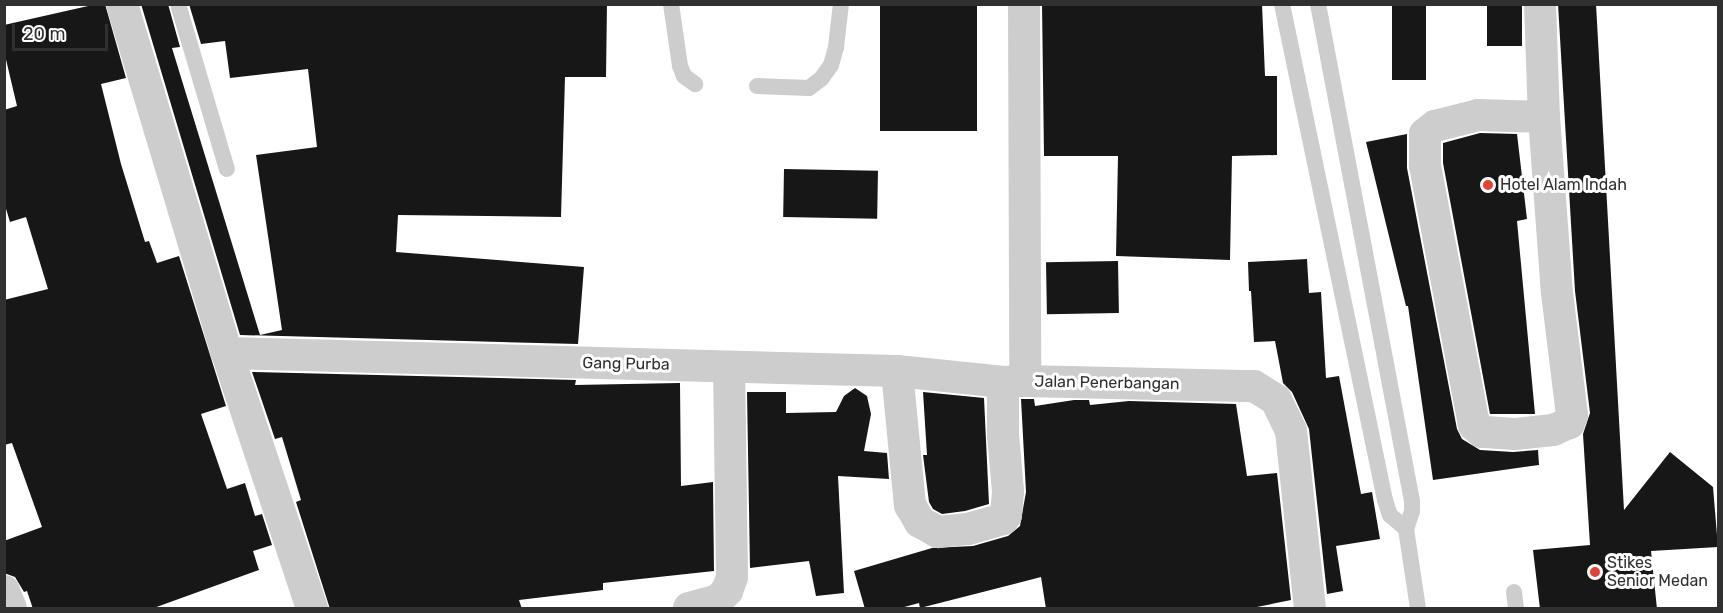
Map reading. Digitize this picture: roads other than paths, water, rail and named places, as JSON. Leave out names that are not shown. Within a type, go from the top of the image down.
[{"type":"street","points":[[122,4],[227,354],[312,609]]},
{"type":"street","name":"Jalan Penerbangan","points":[[1024,4],[1014,381],[1254,386],[1276,400],[1291,431],[1310,609]]},
{"type":"street","points":[[1540,4],[1544,117],[1557,293],[1572,415],[1569,423],[1553,430],[1514,434],[1482,432],[1473,425],[1425,165],[1425,134],[1435,126],[1478,114],[1544,117]]},
{"type":"street","name":"Gang Purba","points":[[227,354],[897,371],[1014,381]]},
{"type":"street","points":[[689,609],[718,600],[727,591],[732,577],[729,367]]},
{"type":"street","points":[[897,371],[910,505],[920,522],[938,532],[968,530],[1003,519],[1006,515],[1008,491],[1003,435],[1014,381]]},
{"type":"street","points":[[4,591],[11,609]]},
{"type":"lane","points":[[178,4],[227,169]]},
{"type":"lane","points":[[671,4],[680,66],[687,79],[695,84]]},
{"type":"lane","points":[[757,86],[809,88],[821,79],[831,65],[836,47],[841,4]]},
{"type":"lane","points":[[1282,4],[1385,500],[1390,515],[1406,529]]},
{"type":"lane","points":[[1318,4],[1412,501],[1412,511],[1406,529],[1418,609]]},
{"type":"place","name":"Hotel Alam Indah","points":[[1488,185]]},
{"type":"place","name":"Stikes Senior Medan","points":[[1595,572]]}]
